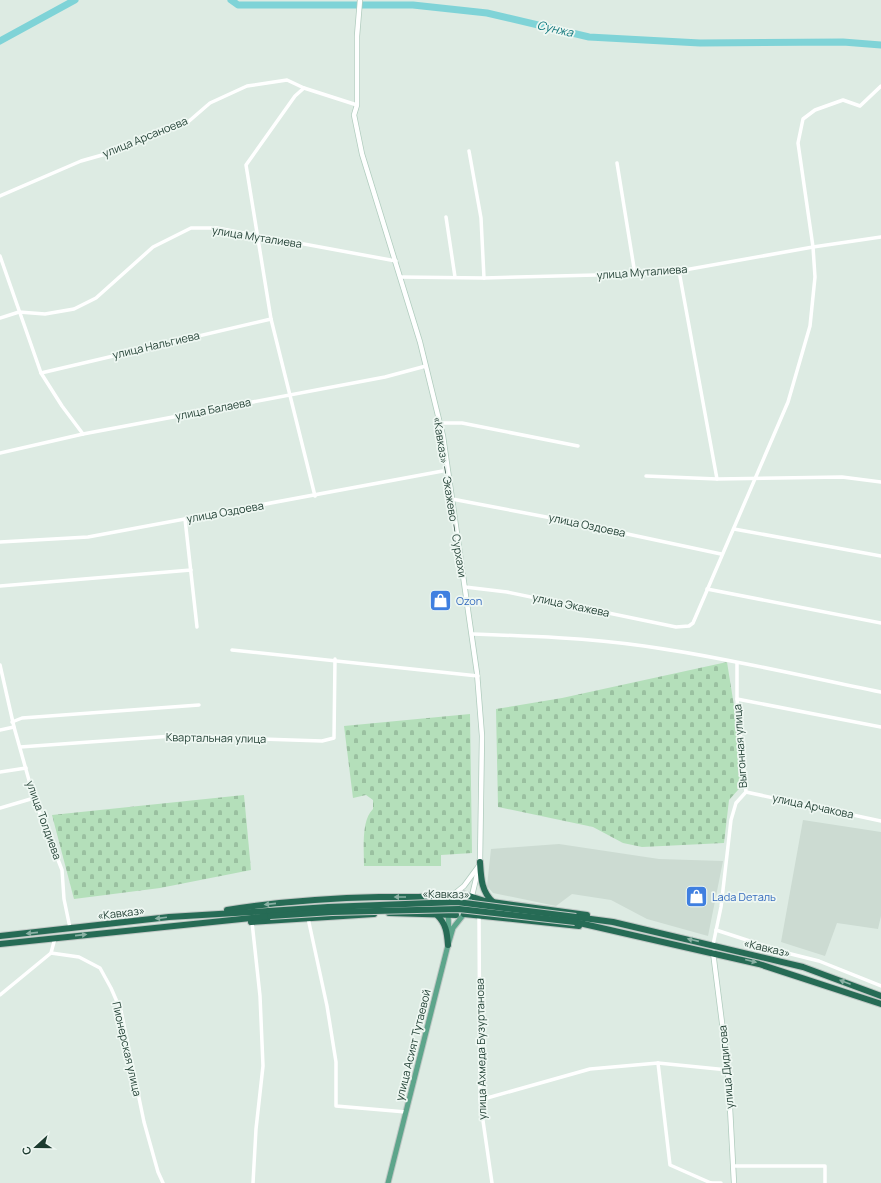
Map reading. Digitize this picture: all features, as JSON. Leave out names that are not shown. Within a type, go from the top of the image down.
[{"type":"highway","points":[[480,862],[482,885],[488,897],[493,902]]},
{"type":"highway","points":[[463,894],[493,902],[576,912],[613,922]]},
{"type":"highway","points":[[200,915],[284,903],[379,897],[432,897],[453,895]]},
{"type":"highway","name":"«Кавказ»","points":[[0,936],[200,915],[459,909],[613,922],[804,967],[881,996]]},
{"type":"highway","points":[[192,923],[252,922],[383,913],[456,915]]},
{"type":"highway","name":"«Кавказ»","points":[[0,944],[270,914]]},
{"type":"highway","points":[[437,914],[444,921],[447,929],[448,945]]},
{"type":"highway","name":"«Кавказ»","points":[[464,914],[610,930]]},
{"type":"highway","name":"«Кавказ»","points":[[576,920],[610,930],[713,952],[803,977],[881,1004]]},
{"type":"main road","name":"«Кавказ» — Экажево — Сурхахи","points":[[360,0],[357,36],[357,105],[354,115],[362,154],[396,261],[426,366],[440,423],[478,676],[482,736],[480,862],[470,905]]},
{"type":"main road","points":[[448,945],[448,900],[467,882],[480,862]]},
{"type":"main road","points":[[448,908],[456,915],[464,914],[470,905],[468,898],[463,894],[453,895]]},
{"type":"main road","name":"улица Асият Тутаевой","points":[[388,1183],[448,945],[453,928],[464,914]]},
{"type":"main road","name":"улица Дидигова","points":[[713,952],[728,1070],[734,1183]]},
{"type":"street","name":"улица Арсаноева","points":[[0,196],[81,161],[120,150],[188,122],[210,103],[247,86],[288,80],[304,88],[357,105]]},
{"type":"street","points":[[881,86],[860,106],[843,100],[816,110],[803,119],[798,142],[814,247],[815,277],[810,326],[788,402],[754,478],[734,529],[721,554],[707,590],[881,623]]},
{"type":"street","points":[[304,88],[296,96],[246,165],[256,236],[271,319],[288,394],[301,434],[315,496]]},
{"type":"street","points":[[469,151],[481,218],[484,278]]},
{"type":"street","points":[[617,163],[635,274]]},
{"type":"street","points":[[446,217],[455,277]]},
{"type":"street","name":"улица Муталиева","points":[[0,318],[19,312],[45,314],[74,309],[96,298],[153,247],[190,228],[217,228],[396,261]]},
{"type":"street","name":"улица Муталиева","points":[[400,277],[484,278],[635,274],[679,271],[814,247],[881,237]]},
{"type":"street","points":[[0,256],[41,373],[62,406],[83,434]]},
{"type":"street","points":[[679,271],[716,479]]},
{"type":"street","name":"улица Нальгиева","points":[[41,373],[271,319]]},
{"type":"street","name":"улица Балаева","points":[[0,452],[83,434],[288,394],[385,377],[426,366]]},
{"type":"street","points":[[440,423],[462,423],[578,446]]},
{"type":"street","name":"улица Оздоева","points":[[0,542],[88,537],[315,496],[448,470]]},
{"type":"street","points":[[646,476],[716,479],[842,478],[881,482]]},
{"type":"street","name":"улица Оздоева","points":[[452,500],[562,520],[721,554]]},
{"type":"street","points":[[185,519],[197,627]]},
{"type":"street","points":[[734,529],[881,556]]},
{"type":"street","points":[[0,586],[191,570]]},
{"type":"street","name":"улица Экажева","points":[[465,587],[507,592],[676,627],[689,626],[693,623],[707,590]]},
{"type":"street","points":[[472,634],[569,638],[643,646],[881,692]]},
{"type":"street","points":[[232,650],[478,676]]},
{"type":"street","name":"Квартальная улица","points":[[20,747],[173,736],[322,741],[334,738],[335,660]]},
{"type":"street","name":"Выгонная улица","points":[[713,945],[721,907],[731,820],[736,803],[746,792],[737,699],[737,663]]},
{"type":"street","name":"улица Толдиева","points":[[0,665],[12,722],[34,798],[62,870],[64,899],[70,929]]},
{"type":"street","points":[[737,699],[881,727]]},
{"type":"street","points":[[12,722],[22,718],[199,705]]},
{"type":"street","points":[[0,730],[14,727]]},
{"type":"street","points":[[0,772],[26,768]]},
{"type":"street","name":"улица Арчакова","points":[[746,792],[881,821]]},
{"type":"street","points":[[0,808],[34,798]]},
{"type":"street","name":"улица Ахмеда Бузуртанова","points":[[479,915],[480,1100],[492,1183]]},
{"type":"street","points":[[308,918],[327,1006],[335,1055],[336,1106],[407,1112]]},
{"type":"street","points":[[252,922],[260,996],[263,1066],[256,1129],[253,1183]]},
{"type":"street","points":[[716,930],[787,953],[819,961],[881,986]]},
{"type":"street","points":[[0,995],[51,952],[55,938]]},
{"type":"street","name":"Пионерская улица","points":[[51,952],[79,957],[100,968],[111,988],[120,1011],[144,1122],[158,1172],[163,1183]]},
{"type":"street","points":[[658,1063],[670,1165],[711,1183]]},
{"type":"street","points":[[480,1100],[590,1069],[658,1063],[728,1070]]},
{"type":"street","points":[[734,1166],[825,1166],[825,1183]]},
{"type":"street","points":[[707,1183],[722,1183]]},
{"type":"shaded area","points":[[803,820],[881,832],[881,916],[878,929],[837,923],[825,956],[781,942]]},
{"type":"shaded area","points":[[559,844],[659,859],[723,861],[708,936],[647,919],[611,900],[572,894],[556,906],[493,893],[487,886],[491,849]]},
{"type":"green space","points":[[727,662],[746,781],[729,800],[724,843],[642,847],[623,843],[593,827],[498,807],[496,709],[562,698]]},
{"type":"green space","points":[[470,714],[472,853],[441,855],[441,866],[364,866],[365,828],[369,814],[373,809],[373,800],[366,795],[353,798],[344,726]]},
{"type":"green space","points":[[244,795],[251,870],[160,888],[74,899],[52,815]]},
{"type":"waterway","name":"Сунжа","points":[[0,41],[75,0]]},
{"type":"waterway","name":"Сунжа","points":[[231,0],[238,5],[413,5],[487,13],[589,37],[700,43],[843,42],[881,45]]},
{"type":"place","name":"Ozon","points":[[441,601]]},
{"type":"place","name":"Lada Dеталь","points":[[696,897]]}]
